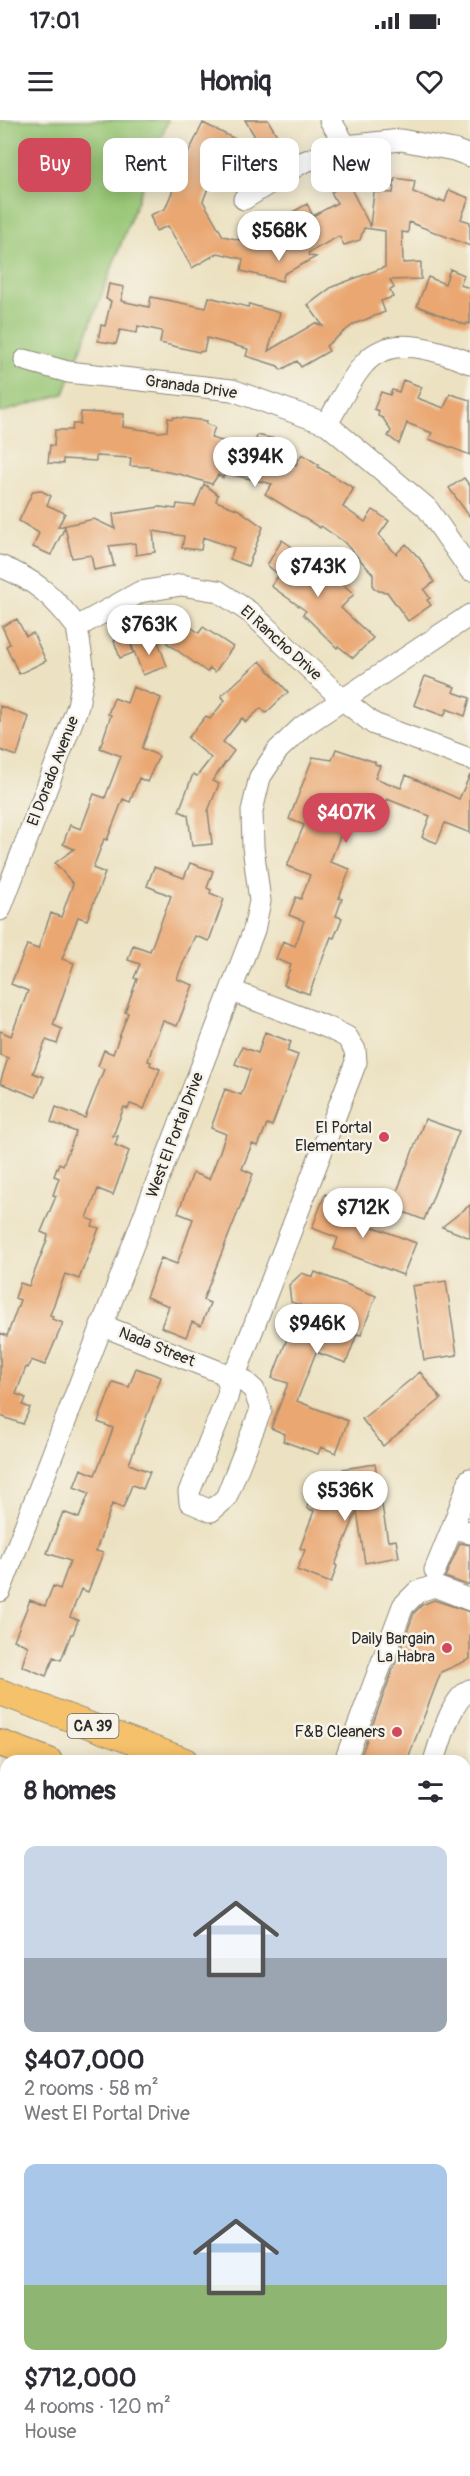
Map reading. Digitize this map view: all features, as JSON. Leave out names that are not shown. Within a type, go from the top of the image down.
[{"type":"main road","name":"CA 39","points":[[0,1692],[169,1755]]},
{"type":"main road","points":[[0,1743],[33,1755]]},
{"type":"street","points":[[330,120],[341,138]]},
{"type":"street","points":[[391,141],[401,140],[454,150],[470,156]]},
{"type":"street","points":[[244,199],[301,163],[311,159]]},
{"type":"street","points":[[327,424],[365,361],[384,351],[407,346],[433,348],[470,363]]},
{"type":"street","name":"Granada Drive","points":[[25,360],[68,372],[232,390],[327,424],[427,508],[470,570]]},
{"type":"street","points":[[0,566],[26,577],[48,594],[77,627]]},
{"type":"street","name":"El Rancho Drive","points":[[77,627],[140,592],[181,585],[218,591],[252,613],[343,700],[374,724],[470,759]]},
{"type":"street","name":"West El Portal Drive","points":[[0,1591],[254,930],[261,902],[253,847],[252,811],[260,777],[278,750],[302,726],[470,615]]},
{"type":"street","name":"El Dorado Avenue","points":[[0,910],[78,706],[84,672],[77,627]]},
{"type":"street","points":[[224,1371],[240,1365],[356,1062],[355,1050],[347,1037],[232,991]]},
{"type":"street","name":"Nada Street","points":[[101,1325],[224,1371]]},
{"type":"street","points":[[224,1371],[254,1390],[261,1410],[226,1498],[211,1511],[190,1502],[189,1492],[227,1398],[229,1390],[224,1371]]},
{"type":"street","points":[[435,1570],[461,1529],[470,1479]]},
{"type":"street","points":[[347,1755],[403,1606],[417,1592],[434,1586],[470,1600]]},
{"type":"street","points":[[436,1755],[454,1705],[464,1693],[470,1690]]},
{"type":"green space","points":[[0,120],[168,120],[161,138],[103,138],[103,192],[141,192],[64,394],[0,413]]},
{"type":"building","points":[[245,120],[268,120],[278,137],[276,138],[256,138]]},
{"type":"building","points":[[203,123],[233,138],[200,138],[200,192],[207,192],[203,201],[223,236],[287,251],[280,237],[296,227],[289,214],[307,204],[313,216],[337,203],[331,192],[353,192],[370,226],[374,192],[393,193],[395,178],[415,181],[413,192],[439,202],[440,200],[445,202],[449,190],[469,198],[461,219],[470,222],[470,246],[409,222],[408,233],[402,232],[403,263],[421,262],[421,279],[390,280],[394,288],[390,290],[393,297],[381,301],[385,312],[354,324],[326,346],[329,351],[301,367],[297,361],[281,370],[278,366],[246,356],[248,349],[207,338],[204,351],[199,352],[160,343],[162,331],[138,326],[137,333],[120,330],[116,344],[98,341],[101,325],[105,326],[111,301],[106,299],[109,284],[124,287],[121,301],[149,307],[151,297],[206,308],[209,297],[248,307],[249,304],[280,313],[268,351],[315,323],[323,326],[308,305],[332,287],[385,267],[385,231],[364,228],[360,240],[344,245],[339,236],[308,253],[309,256],[316,257],[284,274],[282,281],[241,271],[243,259],[218,253],[192,268],[168,226],[156,231],[150,215],[165,209],[172,192],[188,192],[188,154]]},
{"type":"building","points":[[450,269],[464,275],[460,285],[470,288],[470,324],[466,325],[417,306],[428,277],[445,284]]},
{"type":"building","points":[[403,380],[422,387],[417,398],[444,408],[450,394],[470,400],[470,455],[429,439],[432,433],[407,423],[399,444],[388,436],[391,431],[383,418],[378,416],[379,411],[374,409],[381,392],[390,395],[392,390],[399,392]]},
{"type":"building","points":[[81,412],[124,414],[123,427],[159,432],[167,431],[168,418],[207,421],[206,424],[215,427],[211,438],[254,450],[257,435],[275,439],[273,451],[296,465],[302,454],[319,465],[318,467],[354,488],[343,507],[365,522],[373,510],[389,521],[379,535],[396,554],[406,544],[420,559],[434,582],[424,590],[430,598],[427,600],[431,605],[408,621],[387,592],[373,587],[373,574],[344,542],[265,494],[272,484],[225,473],[223,478],[218,475],[212,484],[179,474],[151,469],[151,467],[130,466],[131,458],[96,456],[96,461],[63,459],[63,464],[48,463],[50,445],[54,446],[55,430],[72,430],[73,424],[80,424]]},
{"type":"building","points":[[464,478],[470,486],[470,517],[449,488]]},
{"type":"building","points":[[204,484],[218,495],[216,501],[239,510],[263,527],[248,566],[230,559],[234,548],[203,537],[201,550],[182,548],[184,536],[153,531],[155,552],[136,555],[135,543],[109,546],[114,566],[94,570],[91,555],[72,558],[65,527],[51,555],[33,547],[39,533],[19,521],[33,491],[40,490],[51,496],[47,505],[65,513],[58,527],[94,519],[115,529],[113,514],[160,507],[176,509],[177,504],[195,506]]},
{"type":"building","points":[[282,540],[326,570],[354,594],[341,608],[373,638],[353,658],[338,646],[337,648],[303,614],[306,611],[271,586],[279,575],[267,565]]},
{"type":"building","points":[[17,619],[26,636],[33,633],[46,661],[19,674],[6,646],[10,644],[2,626]]},
{"type":"building","points":[[180,619],[199,633],[203,627],[233,647],[215,672],[210,668],[207,672],[167,643],[169,634]]},
{"type":"building","points":[[129,635],[133,653],[120,658],[114,641]]},
{"type":"building","points":[[157,639],[167,666],[143,675],[131,643]]},
{"type":"building","points":[[260,661],[288,692],[266,713],[261,708],[246,722],[242,718],[223,742],[234,751],[212,781],[219,784],[208,811],[212,844],[192,846],[188,815],[179,811],[193,774],[197,776],[211,758],[188,738],[206,716],[210,719],[225,700],[221,696]]},
{"type":"building","points":[[425,676],[455,687],[453,692],[470,698],[465,716],[447,709],[444,716],[414,705]]},
{"type":"building","points":[[133,687],[161,698],[142,748],[159,756],[147,782],[139,778],[130,802],[123,799],[93,868],[105,873],[87,920],[78,917],[62,959],[74,963],[53,1025],[62,1029],[57,1044],[46,1040],[33,1073],[44,1077],[36,1097],[0,1083],[8,1058],[0,1055],[0,1031],[11,1036],[28,991],[11,984],[27,945],[38,949],[51,913],[61,917],[73,884],[55,863],[74,849],[63,844],[70,825],[81,829],[94,794],[105,798],[121,756],[100,748],[111,715],[108,714],[114,698],[127,703]]},
{"type":"building","points":[[0,706],[29,717],[17,756],[0,750]]},
{"type":"building","points":[[336,749],[375,762],[380,766],[375,778],[401,788],[406,775],[459,799],[470,775],[470,833],[445,823],[437,843],[422,837],[430,816],[387,799],[380,817],[351,808],[330,862],[350,869],[339,898],[342,899],[336,916],[342,918],[334,938],[331,937],[309,994],[284,985],[291,965],[276,959],[283,941],[295,946],[304,921],[289,915],[296,897],[301,899],[310,875],[287,866],[304,825],[289,819],[313,757],[332,760]]},
{"type":"building","points":[[190,863],[213,871],[207,888],[211,890],[210,893],[224,899],[209,941],[195,936],[181,968],[177,979],[193,985],[177,1026],[163,1021],[153,1045],[148,1061],[151,1062],[150,1065],[160,1069],[144,1109],[130,1104],[128,1109],[124,1107],[113,1136],[118,1136],[115,1145],[129,1151],[113,1195],[98,1189],[87,1218],[94,1221],[92,1226],[99,1228],[79,1279],[65,1274],[50,1315],[53,1316],[52,1319],[63,1323],[45,1365],[31,1360],[28,1368],[26,1367],[16,1394],[26,1398],[23,1405],[30,1408],[23,1424],[0,1416],[0,1333],[7,1336],[20,1300],[15,1298],[20,1283],[29,1286],[47,1240],[48,1235],[41,1232],[56,1196],[53,1195],[59,1178],[54,1176],[59,1163],[63,1165],[76,1132],[51,1122],[56,1107],[85,1118],[104,1069],[98,1066],[104,1050],[113,1054],[128,1013],[125,1012],[140,964],[128,960],[133,945],[150,951],[171,896],[147,886],[154,867],[184,878]]},
{"type":"building","points":[[265,1032],[291,1042],[287,1051],[298,1055],[272,1126],[267,1124],[258,1146],[252,1144],[242,1169],[253,1174],[203,1300],[210,1303],[201,1326],[192,1322],[186,1337],[161,1327],[169,1306],[146,1297],[161,1258],[177,1264],[193,1219],[178,1213],[193,1173],[209,1179],[226,1134],[211,1128],[225,1089],[241,1095],[250,1070],[235,1064],[242,1047],[258,1053]]},
{"type":"building","points":[[425,1119],[459,1131],[424,1220],[391,1207]]},
{"type":"building","points":[[325,1194],[342,1201],[337,1213],[416,1243],[403,1275],[334,1249],[338,1238],[312,1228]]},
{"type":"building","points":[[470,1205],[470,1238],[442,1227]]},
{"type":"building","points":[[315,1272],[376,1296],[361,1335],[357,1334],[346,1363],[316,1352],[297,1401],[348,1421],[336,1453],[321,1447],[318,1454],[283,1441],[285,1434],[271,1428],[288,1383],[272,1378],[300,1305],[291,1302],[289,1285],[302,1273],[313,1277]]},
{"type":"building","points":[[446,1281],[457,1355],[424,1360],[412,1286]]},
{"type":"building","points":[[136,1368],[161,1377],[129,1464],[150,1472],[143,1489],[132,1485],[123,1508],[112,1504],[96,1551],[103,1553],[88,1592],[81,1589],[70,1617],[78,1620],[73,1634],[71,1634],[61,1660],[54,1657],[46,1676],[22,1666],[28,1646],[14,1640],[30,1600],[45,1606],[53,1586],[60,1589],[70,1561],[47,1553],[63,1512],[79,1518],[89,1493],[74,1487],[81,1469],[95,1475],[110,1437],[113,1428],[98,1422],[113,1382],[129,1387]]},
{"type":"building","points":[[420,1372],[441,1399],[383,1446],[362,1419]]},
{"type":"building","points":[[375,1464],[388,1541],[396,1540],[399,1557],[365,1563],[357,1511],[335,1565],[337,1566],[331,1583],[297,1570],[305,1550],[300,1548],[314,1511],[307,1508],[320,1474],[345,1484],[343,1469]]},
{"type":"building","points":[[460,1543],[470,1545],[470,1583],[467,1585],[445,1577]]},
{"type":"building","points":[[434,1600],[470,1612],[470,1659],[441,1672],[409,1755],[361,1755],[414,1613],[422,1605]]},
{"type":"place","name":"El Portal Elementary","points":[[384,1137]]},
{"type":"place","name":"Daily Bargain La Habra","points":[[447,1648]]},
{"type":"place","name":"F&B Cleaners","points":[[397,1732]]}]
